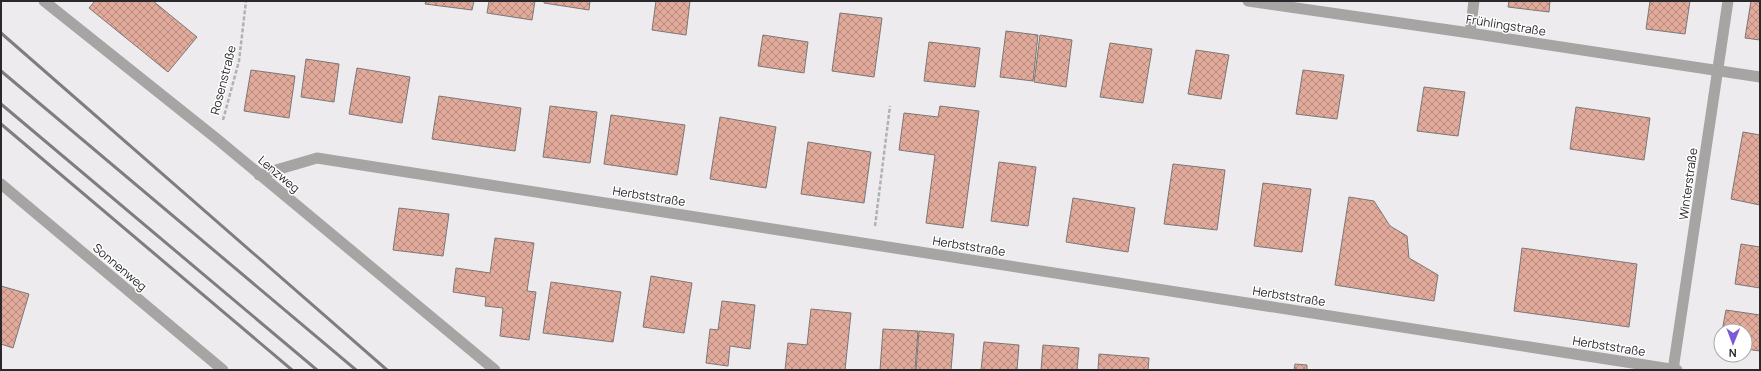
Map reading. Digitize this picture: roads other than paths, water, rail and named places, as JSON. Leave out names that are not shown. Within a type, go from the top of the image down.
[{"type":"street","name":"Lenzweg","points":[[44,1],[217,140],[496,370]]},
{"type":"street","name":"Frühlingstraße","points":[[1248,1],[1760,77]]},
{"type":"street","points":[[1470,33],[1474,1]]},
{"type":"street","name":"Winterstraße","points":[[1674,370],[1728,1]]},
{"type":"street","name":"Herbststraße","points":[[260,176],[317,158],[1674,370]]},
{"type":"street","name":"Sonnenweg","points":[[1,184],[223,370]]},
{"type":"railway","points":[[1,33],[387,370]]},
{"type":"railway","points":[[1,71],[356,370]]},
{"type":"railway","points":[[1,104],[317,370]]},
{"type":"railway","points":[[1,124],[292,370]]}]
